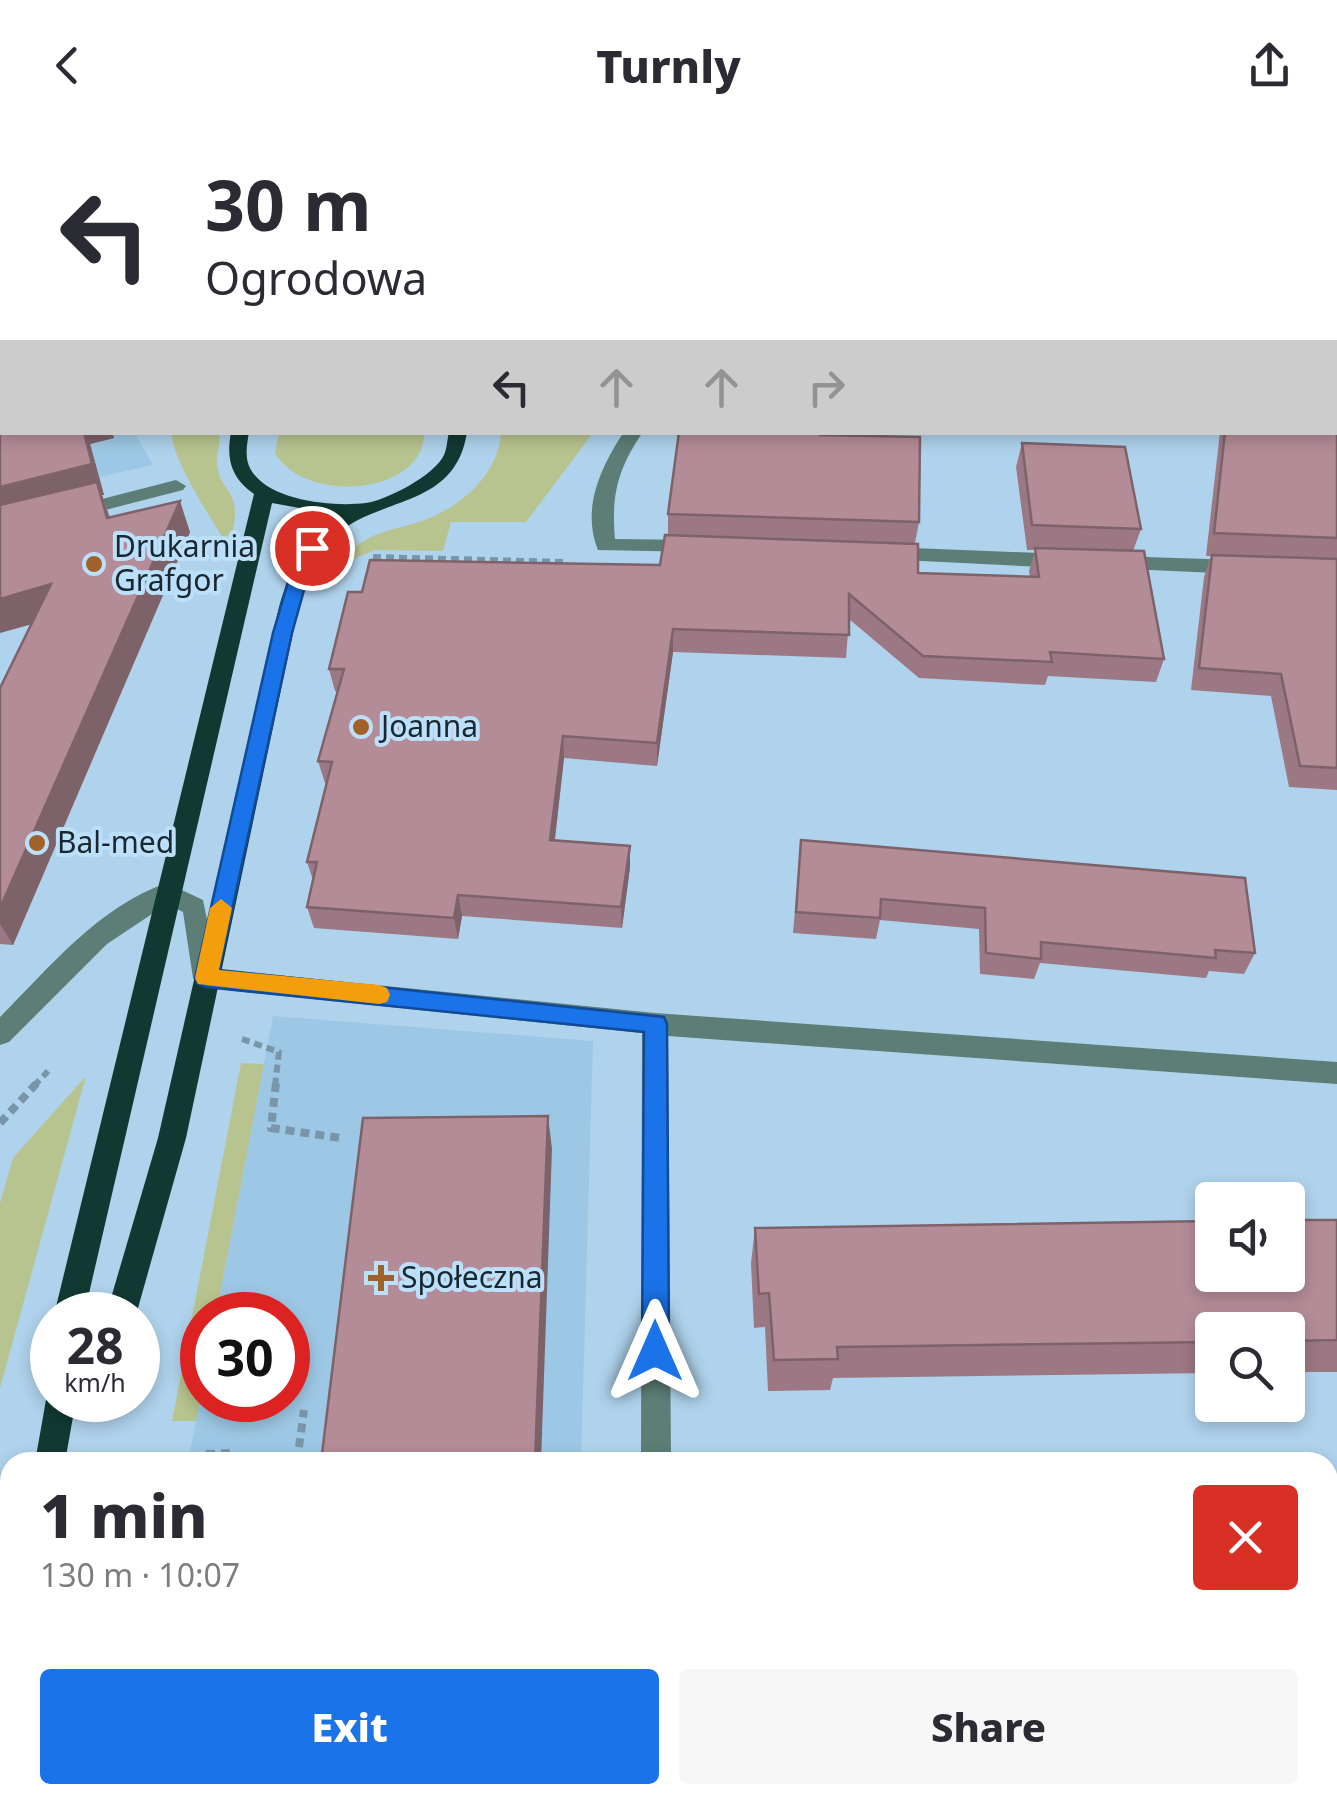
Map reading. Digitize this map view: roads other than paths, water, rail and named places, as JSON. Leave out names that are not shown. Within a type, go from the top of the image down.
[{"type":"main road","points":[[240,435],[239,461],[247,478],[264,493],[296,506],[334,511],[377,505]]},
{"type":"main road","points":[[128,1292],[172,1138],[282,633],[301,569],[327,532],[377,505],[416,491],[444,470],[458,444],[458,435]]},
{"type":"main road","points":[[74,1292],[264,493]]},
{"type":"main road","points":[[52,1452],[58,1422]]},
{"type":"street","points":[[632,435],[610,464],[602,494],[606,546],[712,547]]},
{"type":"street","points":[[47,519],[176,486]]},
{"type":"street","points":[[868,553],[1259,568]]},
{"type":"street","points":[[0,1034],[110,927],[137,906],[167,893],[194,907],[206,978],[655,1024],[1337,1073]]},
{"type":"street","points":[[655,1024],[656,1452]]},
{"type":"place","name":"Drukarnia Grafgor","points":[[94,564]]},
{"type":"place","name":"Joanna","points":[[361,727]]},
{"type":"place","name":"Bal-med","points":[[37,843]]},
{"type":"place","name":"Społeczna","points":[[381,1278]]}]
